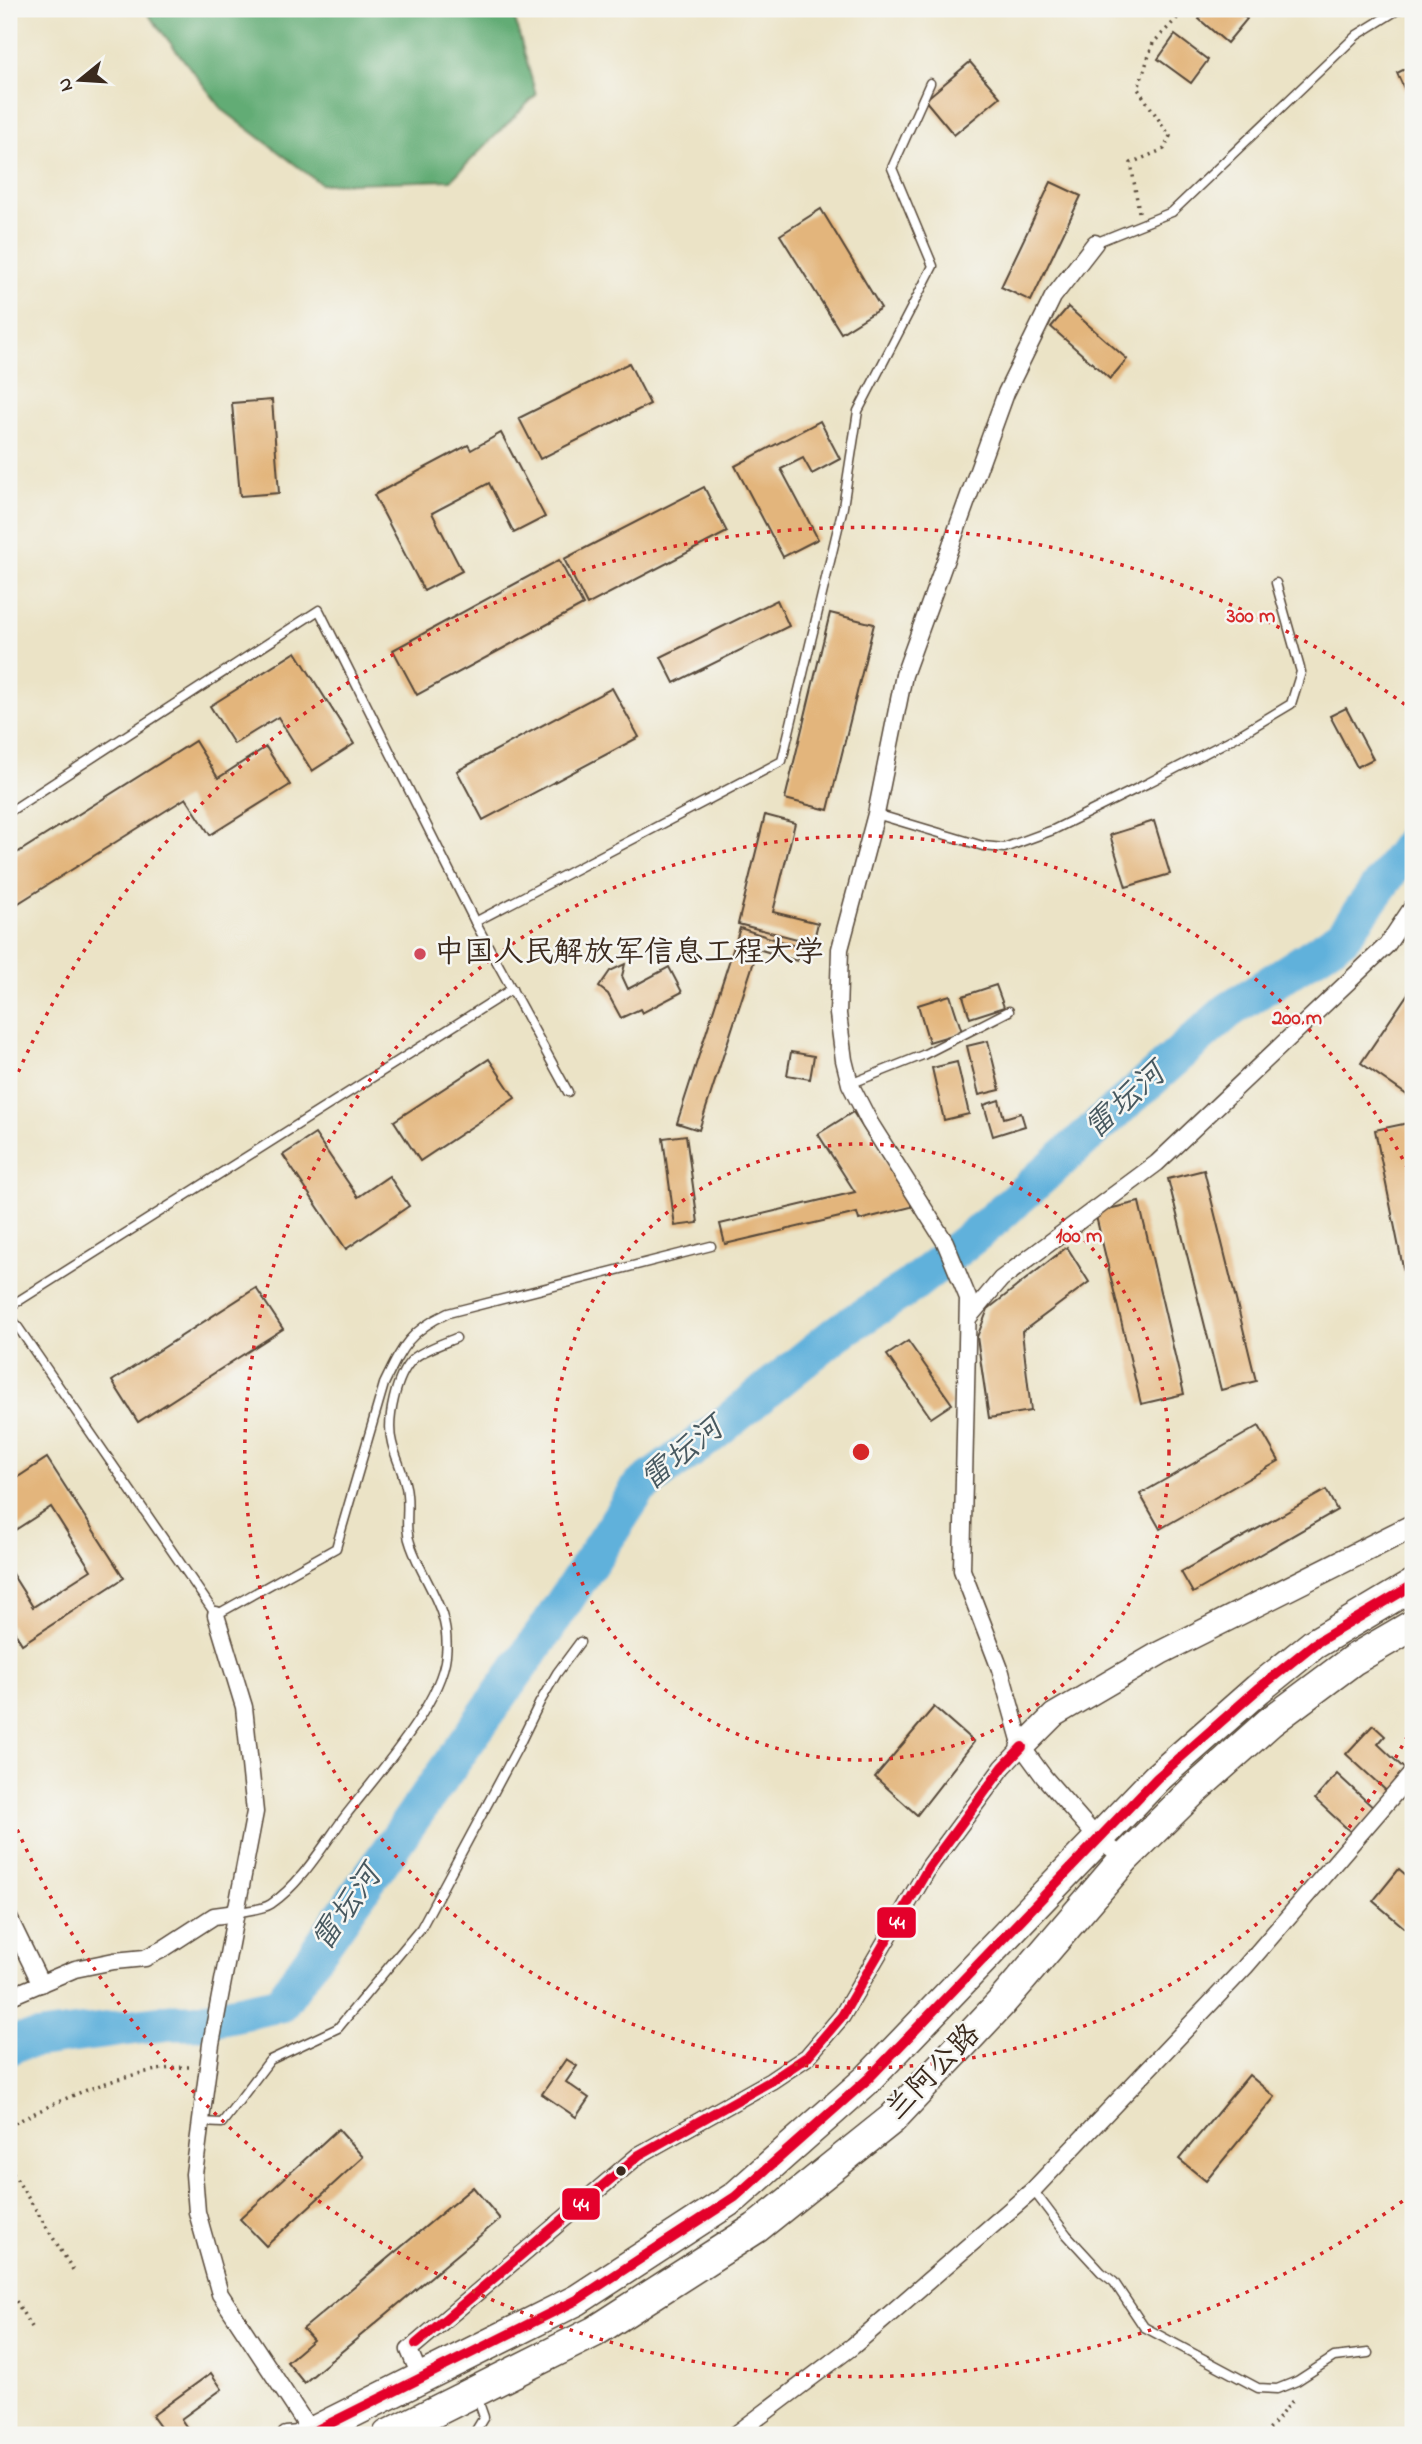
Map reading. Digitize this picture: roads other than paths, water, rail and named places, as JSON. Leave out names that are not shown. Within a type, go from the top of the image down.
[{"type":"highway","name":"兰阿公路","points":[[304,2435],[577,2300],[735,2197],[869,2078],[1157,1778],[1258,1689],[1314,1644],[1413,1585]]},
{"type":"highway","name":"兰阿公路","points":[[388,2435],[594,2332],[756,2228],[892,2119],[1001,2003],[1125,1858],[1194,1790],[1270,1722],[1353,1660],[1413,1625]]},
{"type":"street","points":[[1095,243],[1053,297],[1006,393],[904,675],[876,814],[840,949],[838,1014],[850,1084],[870,1123],[945,1242],[968,1298],[962,1570],[1000,1669],[1022,1747],[1044,1777],[1098,1839],[1125,1858]]},
{"type":"street","points":[[969,1317],[1001,1279],[1157,1163],[1387,945],[1413,906]]},
{"type":"street","points":[[420,2376],[409,2350],[580,2203],[639,2155],[771,2081],[807,2057],[842,2016],[929,1867],[1003,1767],[1054,1715],[1160,1653],[1413,1526]]},
{"type":"street","points":[[216,1615],[244,1707],[254,1812],[211,2044],[194,2174],[197,2212],[220,2294],[304,2435]]},
{"type":"street","points":[[735,2435],[853,2346],[1033,2190],[1245,1967],[1413,1772]]},
{"type":"street","points":[[9,1997],[75,1969],[145,1958],[163,1950],[214,1916],[236,1913]]},
{"type":"street","points":[[9,1917],[41,1984]]},
{"type":"lane","points":[[1095,243],[1172,212],[1357,35],[1399,9]]},
{"type":"lane","points":[[475,922],[782,761],[842,507],[858,411],[933,266],[892,169],[930,83]]},
{"type":"lane","points":[[876,814],[983,846],[1004,848],[1052,830],[1236,737],[1291,704],[1301,671],[1276,583]]},
{"type":"lane","points":[[9,812],[319,610],[475,922],[568,1092]]},
{"type":"lane","points":[[9,1307],[512,989]]},
{"type":"lane","points":[[850,1084],[923,1055],[1009,1011]]},
{"type":"lane","points":[[9,1314],[216,1615],[336,1548],[384,1384],[406,1344],[425,1323],[448,1313],[711,1246]]},
{"type":"lane","points":[[236,1913],[269,1905],[293,1884],[400,1745],[436,1691],[444,1671],[447,1645],[445,1626],[437,1597],[408,1539],[407,1492],[391,1441],[389,1425],[399,1385],[413,1358],[456,1338]]},
{"type":"lane","points":[[200,2122],[222,2123],[270,2060],[338,2028],[421,1928],[540,1702],[580,1642]]},
{"type":"lane","points":[[1033,2190],[1067,2235],[1101,2272],[1114,2282],[1144,2327],[1258,2388],[1277,2389],[1297,2381],[1335,2357],[1368,2353]]},
{"type":"lane","points":[[473,2435],[484,2417],[475,2391]]},
{"type":"waterway","name":"雷坛河","points":[[9,2047],[18,2042],[170,2022],[194,2022],[280,2004],[545,1631],[639,1488],[715,1432],[837,1333],[909,1287],[986,1226],[1228,1011],[1343,936],[1413,840]]},
{"type":"place","name":"中国人民解放军信息工程大学","points":[[420,954]]}]
